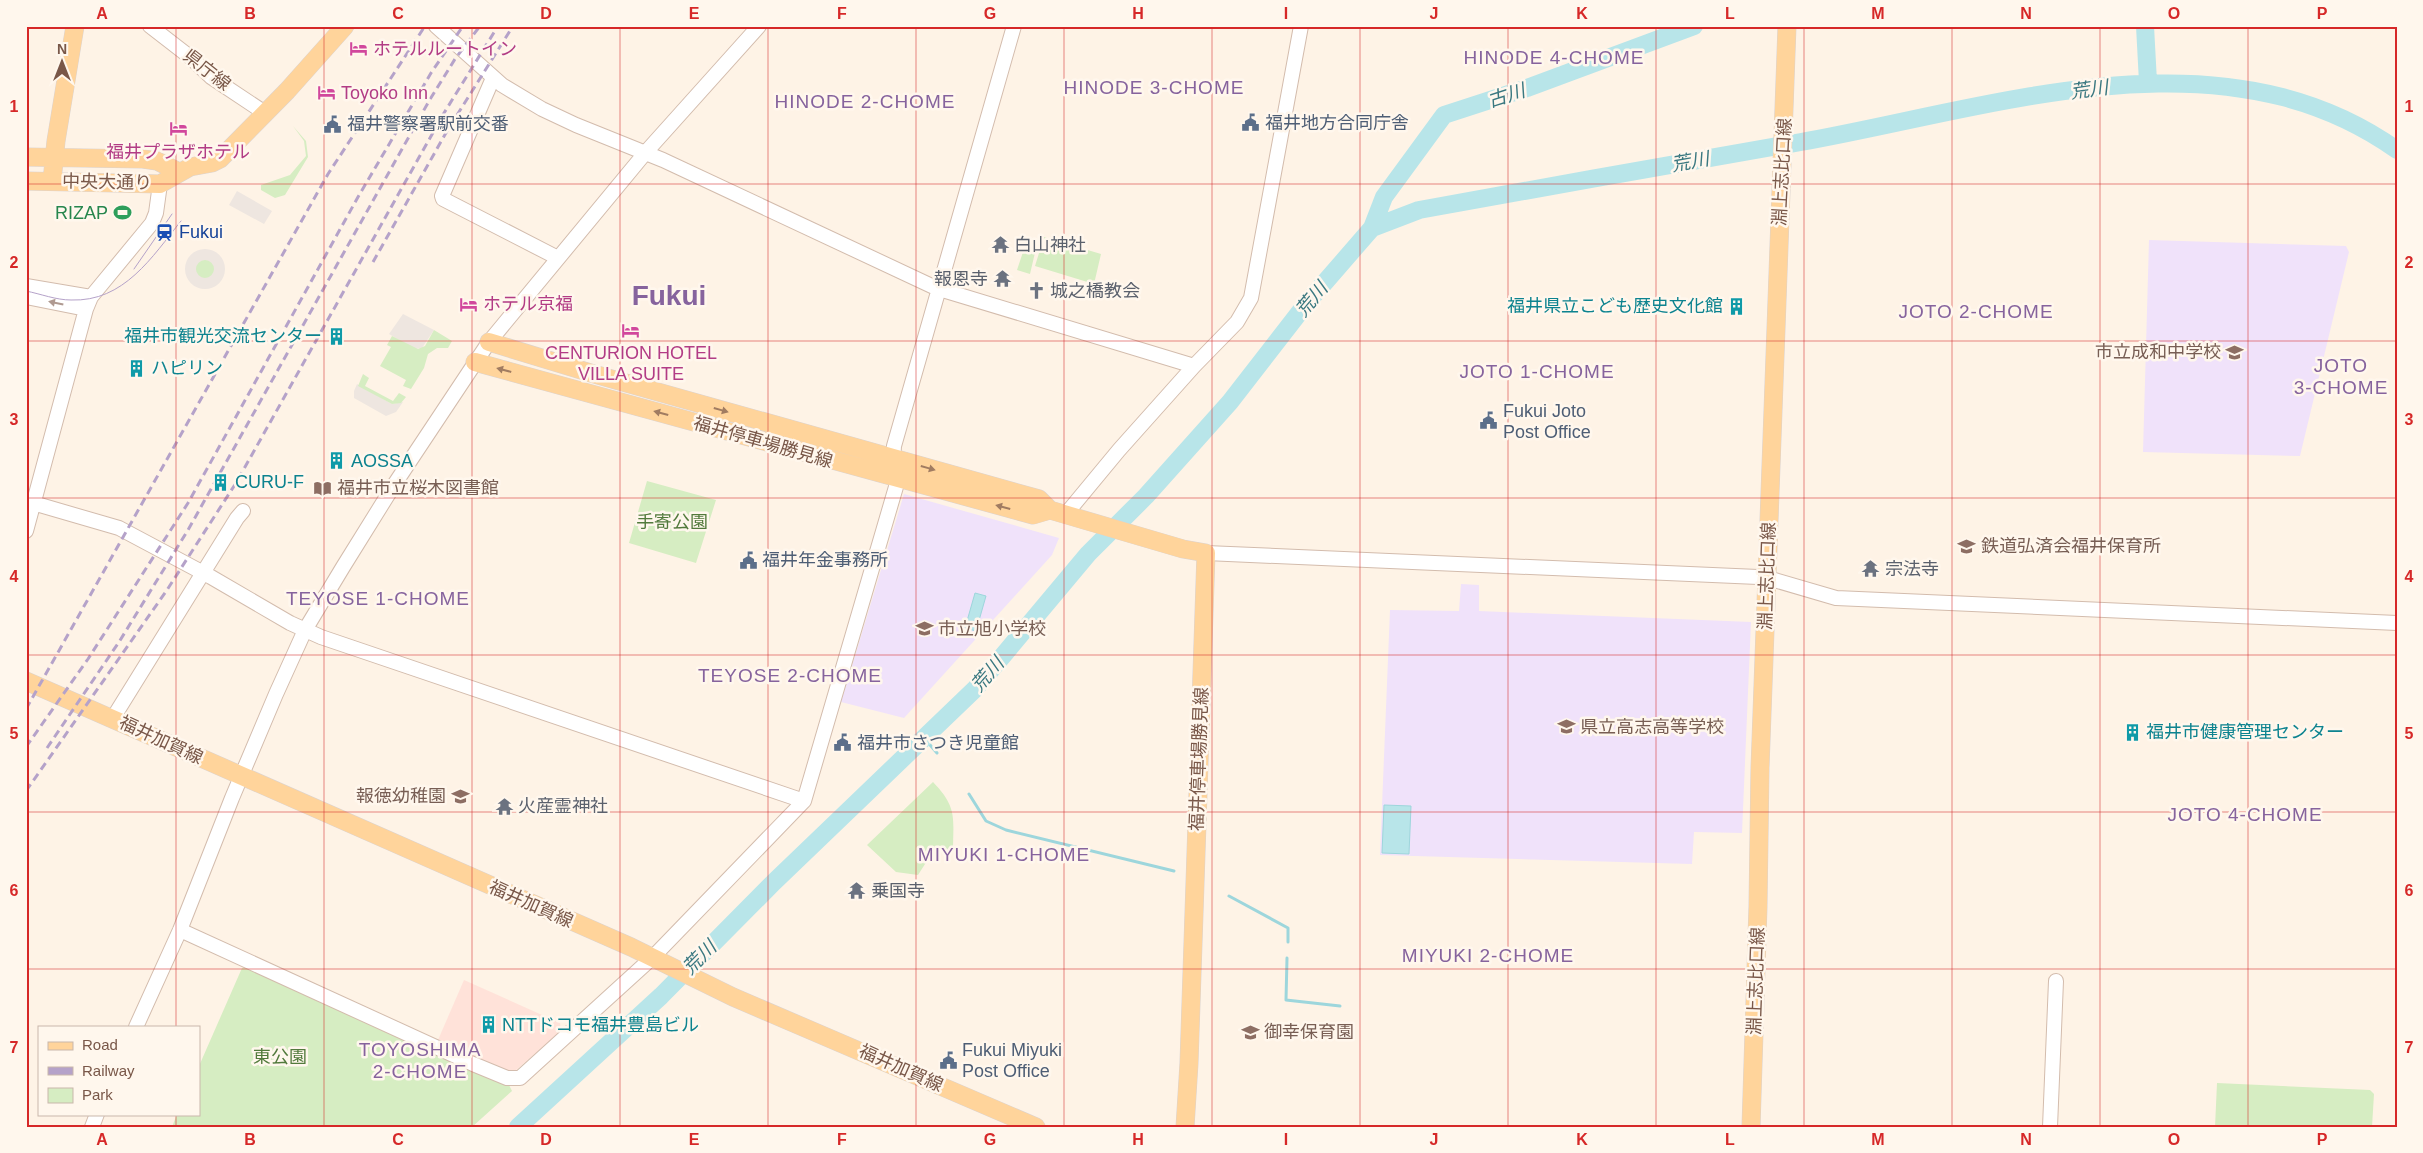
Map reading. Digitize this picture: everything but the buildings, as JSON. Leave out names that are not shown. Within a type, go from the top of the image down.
[{"type":"main road","points":[[52,182],[54,158],[75,26]]},
{"type":"main road","points":[[179,172],[193,166],[212,163],[220,158],[265,113],[345,26]]},
{"type":"main road","name":"淵上志比口線","points":[[1751,1127],[1767,578],[1787,26]]},
{"type":"main road","name":"中央大通り","points":[[26,157],[143,159],[157,161],[179,172]]},
{"type":"main road","name":"中央大通り","points":[[26,181],[160,184],[179,172]]},
{"type":"main road","name":"福井停車場勝見線","points":[[489,342],[594,374],[1039,499],[1058,512],[1141,537],[1206,553],[1189,1063],[1185,1127]]},
{"type":"main road","name":"福井停車場勝見線","points":[[475,362],[898,480],[1033,515],[1058,512]]},
{"type":"main road","name":"福井加賀線","points":[[26,681],[661,961],[704,983],[1036,1127]]},
{"type":"street","name":"県庁線","points":[[150,26],[195,61],[211,77],[265,113]]},
{"type":"street","points":[[436,26],[493,78],[522,98],[563,120],[646,152],[940,290],[1194,366]]},
{"type":"street","points":[[136,1026],[180,930],[241,775],[305,630],[389,493],[489,342],[646,152],[759,26]]},
{"type":"street","points":[[180,930],[507,1078],[520,1078],[661,961],[804,801],[898,480],[893,458],[1014,26]]},
{"type":"street","points":[[1058,512],[1119,450],[1194,366],[1237,322],[1251,298],[1301,26]]},
{"type":"street","points":[[493,78],[442,196],[443,199],[558,258]]},
{"type":"street","points":[[26,531],[88,303],[152,223],[156,213],[160,184]]},
{"type":"street","points":[[26,286],[88,303]]},
{"type":"street","points":[[26,297],[88,303]]},
{"type":"street","points":[[33,503],[119,528],[305,630],[804,801]]},
{"type":"street","points":[[113,718],[236,518],[243,511]]},
{"type":"street","points":[[1206,553],[1767,578],[1836,598],[2397,623]]},
{"type":"street","points":[[2050,1127],[2056,981]]},
{"type":"shaded area","points":[[237,191],[272,211],[264,224],[229,205]]},
{"type":"shaded area","name":"市立成和中学校","points":[[2149,240],[2346,246],[2349,252],[2300,456],[2143,452]]},
{"type":"shaded area","points":[[205,249],[219,255],[225,269],[219,283],[205,289],[191,283],[185,269],[191,255]]},
{"type":"shaded area","points":[[403,314],[434,330],[422,348],[415,349],[389,334]]},
{"type":"shaded area","points":[[357,384],[392,404],[403,402],[396,412],[386,416],[354,398]]},
{"type":"shaded area","name":"市立旭小学校","points":[[904,494],[1059,538],[1052,555],[904,718],[841,702]]},
{"type":"shaded area","name":"県立高志高等学校","points":[[1461,584],[1479,585],[1479,611],[1751,622],[1742,833],[1694,832],[1692,864],[1380,855],[1390,610],[1459,611]]},
{"type":"shaded area","points":[[464,980],[560,1023],[561,1031],[515,1071],[510,1072],[438,1040]]},
{"type":"green space","points":[[293,126],[306,141],[308,157],[285,195],[275,198],[261,190],[261,185],[290,175],[306,156],[304,141]]},
{"type":"green space","points":[[1044,237],[1101,254],[1094,284],[1035,266]]},
{"type":"green space","points":[[1035,241],[1037,244],[1030,274],[1017,270],[1023,252],[1031,254]]},
{"type":"green space","points":[[201,260],[209,260],[214,265],[212,276],[201,278],[196,273],[196,265]]},
{"type":"green space","points":[[434,330],[452,341],[448,348],[437,348],[428,354],[424,368],[411,389],[403,386],[406,380],[380,366],[391,347],[387,345],[392,336],[418,349],[425,346]]},
{"type":"green space","points":[[363,374],[369,378],[365,386],[393,401],[399,393],[406,397],[401,403],[392,404],[358,386]]},
{"type":"green space","name":"手寄公園","points":[[647,481],[716,500],[696,563],[629,543]]},
{"type":"green space","points":[[933,782],[947,799],[952,814],[953,852],[934,850],[918,875],[896,872],[867,845]]},
{"type":"green space","name":"東公園","points":[[249,967],[508,1083],[512,1091],[472,1127],[172,1127],[176,1116],[200,1116],[200,1064],[242,968]]},
{"type":"green space","points":[[2217,1083],[2370,1090],[2374,1094],[2372,1127],[2215,1127]]},
{"type":"water","points":[[975,593],[986,596],[976,631],[965,628]]},
{"type":"water","points":[[1384,805],[1411,806],[1409,854],[1382,853]]},
{"type":"waterway","name":"古川","points":[[1372,228],[1384,197],[1444,115],[1527,88],[1694,26]]},
{"type":"waterway","points":[[2145,26],[2148,82]]},
{"type":"waterway","name":"荒川","points":[[518,1127],[661,996],[774,882],[975,689],[1088,554],[1146,496],[1230,402],[1306,304],[1372,228],[1419,210],[1801,142],[1950,111],[2105,86],[2182,84],[2257,91],[2329,112],[2397,150]]},
{"type":"waterway","points":[[924,738],[937,753]]},
{"type":"waterway","points":[[969,794],[986,821],[1006,830],[1174,871]]},
{"type":"waterway","points":[[1229,896],[1288,928],[1288,942]]},
{"type":"waterway","points":[[1287,958],[1286,1000],[1340,1006]]},
{"type":"tram line","points":[[134,269],[172,214]]},
{"type":"tram line","points":[[26,291],[65,300],[90,299],[106,294],[135,275],[181,221]]},
{"type":"railway","points":[[26,709],[328,174],[425,26]]},
{"type":"railway","points":[[26,747],[88,659],[188,503],[358,197],[431,73],[463,26]]},
{"type":"railway","points":[[47,748],[119,642],[188,530],[429,101],[455,59],[480,26]]},
{"type":"railway","points":[[26,791],[167,590],[236,483],[444,113],[498,26]]},
{"type":"railway","points":[[373,262],[447,131],[513,26]]},
{"type":"place","name":"ホテルルートイン","points":[[359,49]]},
{"type":"place","name":"Toyoko Inn","points":[[327,93]]},
{"type":"place","name":"福井地方合同庁舎","points":[[1251,123]]},
{"type":"place","name":"福井警察署駅前交番","points":[[333,124]]},
{"type":"place","name":"福井プラザホテル","points":[[178,129]]},
{"type":"place","name":"RIZAP","points":[[122,213]]},
{"type":"place","name":"Fukui","points":[[165,232]]},
{"type":"place","name":"白山神社","points":[[1000,245]]},
{"type":"place","name":"報恩寺","points":[[1002,279]]},
{"type":"place","name":"城之橋教会","points":[[1036,291]]},
{"type":"place","name":"ホテル京福","points":[[469,304]]},
{"type":"place","name":"福井県立こども歴史文化館","points":[[1737,306]]},
{"type":"place","name":"CENTURION HOTEL VILLA SUITE","points":[[631,330]]},
{"type":"place","name":"福井市観光交流センター","points":[[336,336]]},
{"type":"place","name":"市立成和中学校","points":[[2235,352]]},
{"type":"place","name":"ハピリン","points":[[137,368]]},
{"type":"place","name":"Fukui Joto Post Office","points":[[1489,421]]},
{"type":"place","name":"AOSSA","points":[[337,461]]},
{"type":"place","name":"CURU-F","points":[[221,482]]},
{"type":"place","name":"福井市立桜木図書館","points":[[323,488]]},
{"type":"place","name":"鉄道弘済会福井保育所","points":[[1967,546]]},
{"type":"place","name":"福井年金事務所","points":[[748,560]]},
{"type":"place","name":"宗法寺","points":[[1871,569]]},
{"type":"place","name":"市立旭小学校","points":[[924,629]]},
{"type":"place","name":"県立高志高等学校","points":[[1566,727]]},
{"type":"place","name":"福井市健康管理センター","points":[[2132,732]]},
{"type":"place","name":"福井市さつき児童館","points":[[843,743]]},
{"type":"place","name":"報徳幼稚園","points":[[460,796]]},
{"type":"place","name":"火産霊神社","points":[[504,806]]},
{"type":"place","name":"乗国寺","points":[[857,891]]},
{"type":"place","name":"NTTドコモ福井豊島ビル","points":[[488,1025]]},
{"type":"place","name":"御幸保育園","points":[[1250,1032]]},
{"type":"place","name":"Fukui Miyuki Post Office","points":[[948,1060]]},
{"type":"district","name":"HINODE 4-CHOME","points":[[1554,57]]},
{"type":"district","name":"HINODE 3-CHOME","points":[[1154,87]]},
{"type":"district","name":"HINODE 2-CHOME","points":[[865,101]]},
{"type":"district","name":"Fukui","points":[[669,295]]},
{"type":"district","name":"JOTO 2-CHOME","points":[[1976,311]]},
{"type":"district","name":"JOTO 1-CHOME","points":[[1537,371]]},
{"type":"district","name":"JOTO 3-CHOME","points":[[2341,376]]},
{"type":"district","name":"TEYOSE 1-CHOME","points":[[378,598]]},
{"type":"district","name":"TEYOSE 2-CHOME","points":[[790,675]]},
{"type":"district","name":"JOTO 4-CHOME","points":[[2245,814]]},
{"type":"district","name":"MIYUKI 1-CHOME","points":[[1004,854]]},
{"type":"district","name":"MIYUKI 2-CHOME","points":[[1488,955]]},
{"type":"district","name":"TOYOSHIMA 2-CHOME","points":[[420,1060]]}]
